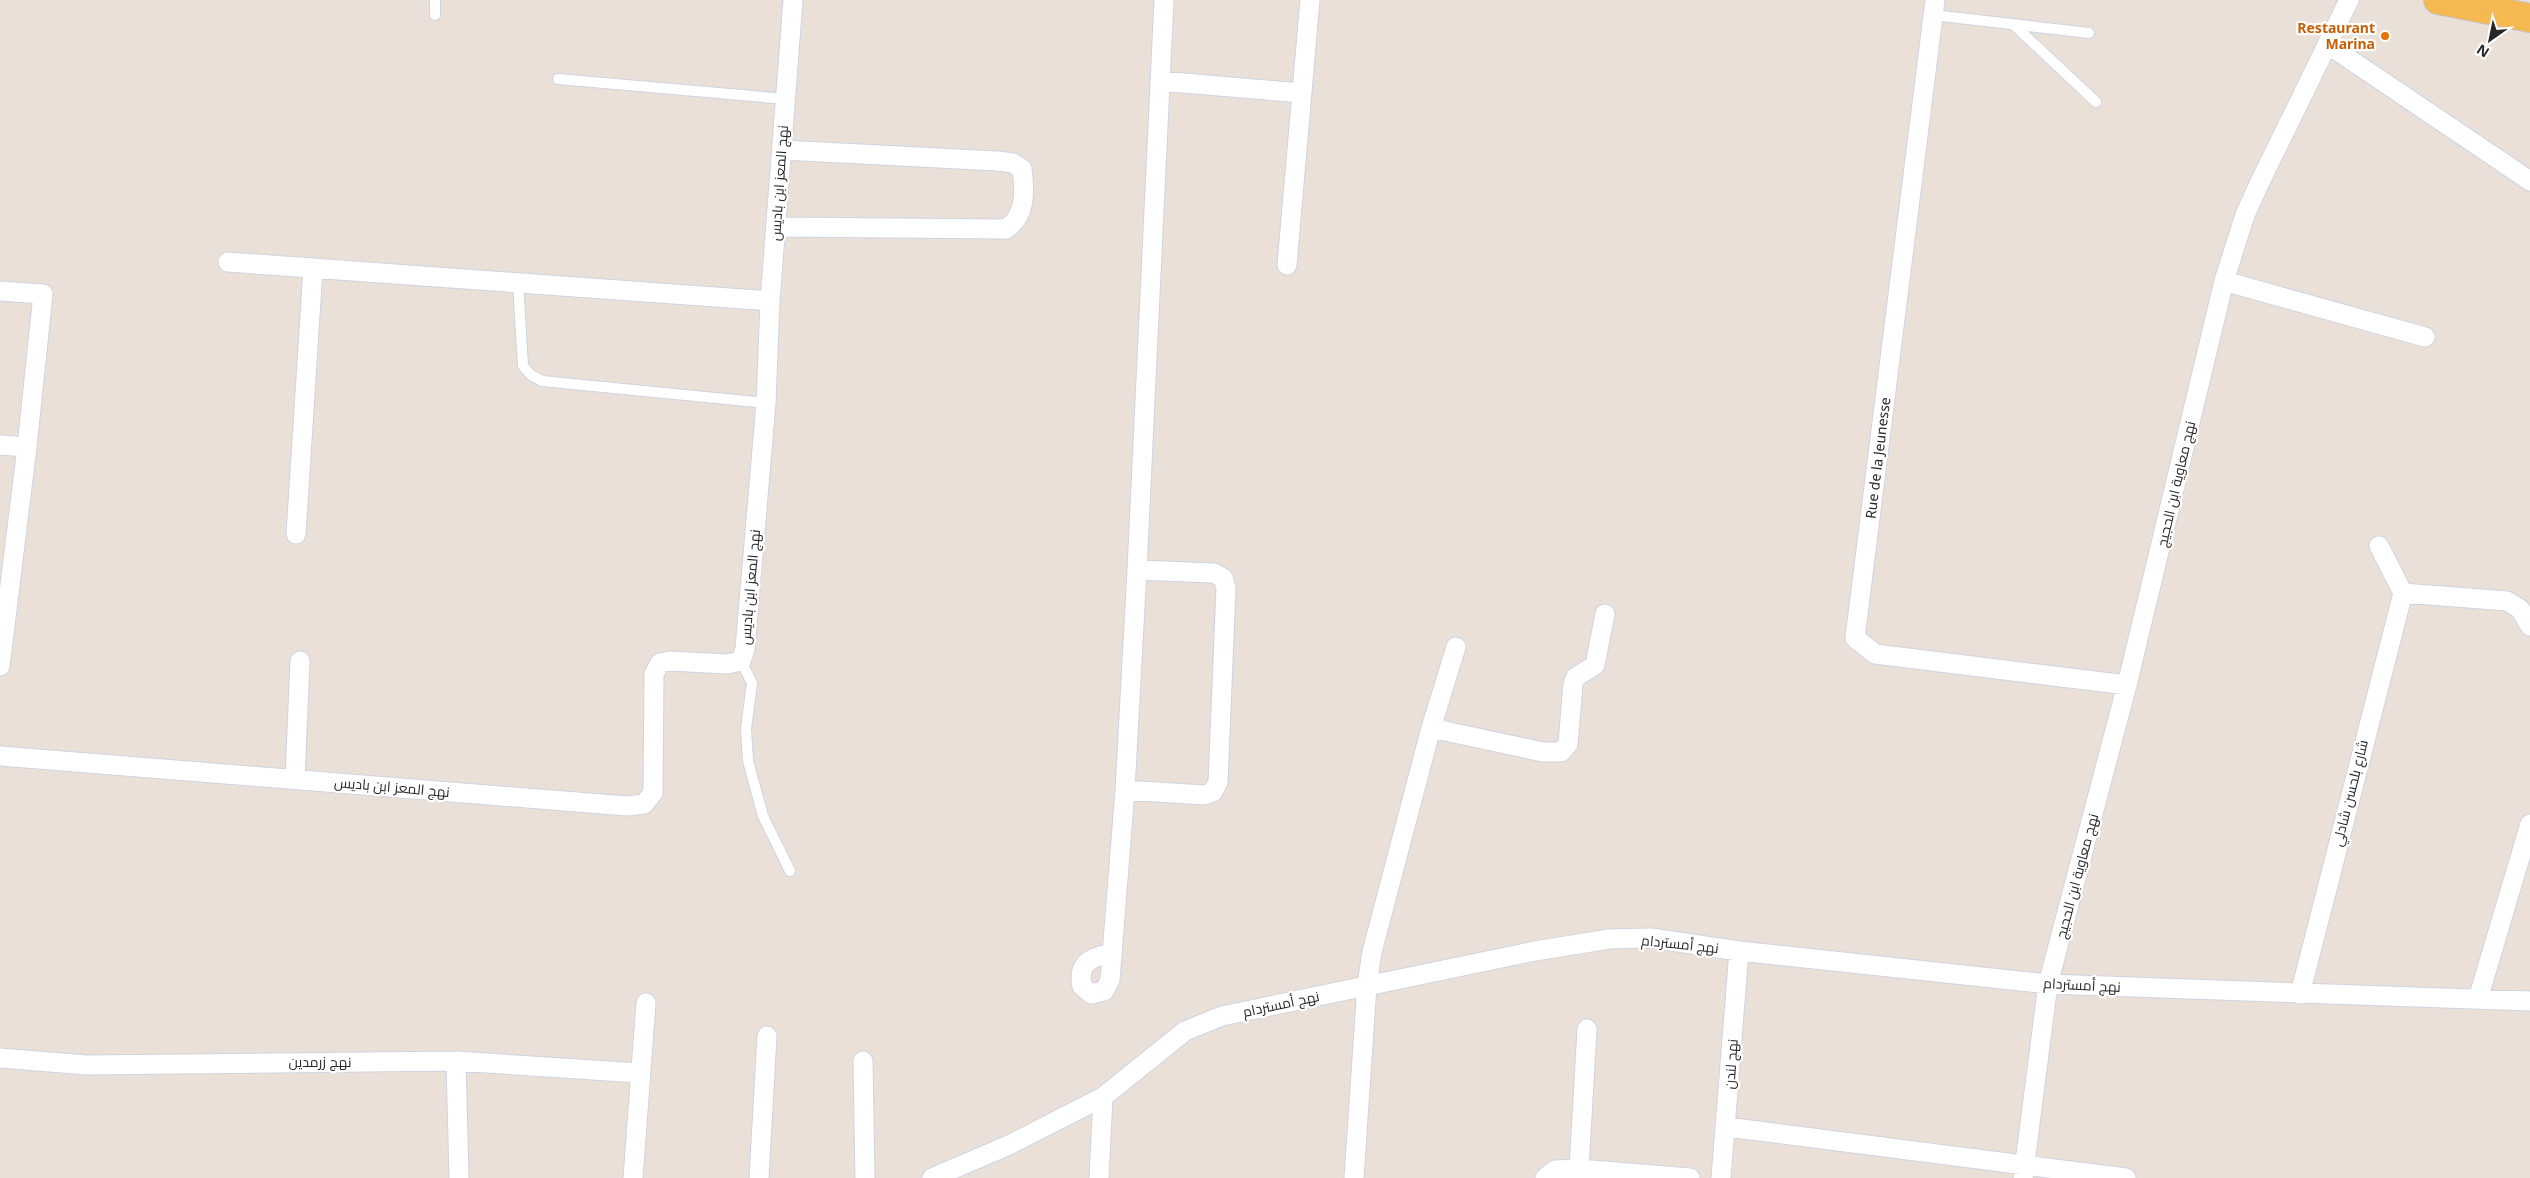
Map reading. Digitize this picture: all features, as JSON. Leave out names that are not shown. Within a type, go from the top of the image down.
[{"type":"main road","points":[[2438,0],[2530,18]]},
{"type":"street","name":"نهج المعز ابن باديس","points":[[0,756],[627,806],[644,804],[653,793],[654,674],[660,663],[669,660],[727,664],[741,661],[746,649],[766,403],[770,301],[793,0]]},
{"type":"street","points":[[1112,954],[1125,790],[1137,570],[1164,0]]},
{"type":"street","points":[[1287,265],[1310,0]]},
{"type":"street","name":"نهج معاوية ابن الحجيج","points":[[2024,1172],[2048,984],[2127,685],[2224,281],[2245,216],[2349,0]]},
{"type":"street","name":"Rue de la Jeunesse","points":[[1934,8],[1855,638],[1875,654],[2127,685]]},
{"type":"street","points":[[2327,44],[2530,181]]},
{"type":"street","points":[[1160,81],[1301,93]]},
{"type":"street","points":[[776,227],[1006,229],[1015,223],[1021,215],[1024,181],[1022,169],[1013,164],[997,161],[782,150]]},
{"type":"street","points":[[228,262],[770,301]]},
{"type":"street","points":[[296,534],[313,269]]},
{"type":"street","points":[[2224,281],[2425,337]]},
{"type":"street","points":[[0,291],[43,294],[27,447],[0,666]]},
{"type":"street","points":[[0,445],[27,447]]},
{"type":"street","points":[[2379,546],[2403,593],[2507,601],[2520,609],[2530,626]]},
{"type":"street","points":[[1125,790],[1204,795],[1213,792],[1218,782],[1226,588],[1223,578],[1214,573],[1137,570]]},
{"type":"street","name":"شارع بلحسن شادلي","points":[[2300,994],[2403,593]]},
{"type":"street","points":[[1431,728],[1543,752],[1561,752],[1568,744],[1573,684],[1576,677],[1595,665],[1605,614]]},
{"type":"street","points":[[1354,1178],[1367,985],[1375,935],[1431,728],[1456,647]]},
{"type":"street","points":[[295,779],[300,661]]},
{"type":"street","points":[[2478,999],[2530,824]]},
{"type":"street","name":"نهج أمستردام","points":[[932,1178],[1009,1145],[1103,1096],[1185,1031],[1222,1016],[1535,951],[1609,939],[1651,938],[1739,951],[2048,984],[2530,1001]]},
{"type":"street","name":"نهج لندن","points":[[1721,1178],[1727,1127],[1739,951]]},
{"type":"street","points":[[633,1178],[639,1073],[646,1003]]},
{"type":"street","points":[[1579,1169],[1587,1029]]},
{"type":"street","points":[[759,1178],[767,1036]]},
{"type":"street","name":"نهج زرمدين","points":[[0,1058],[87,1065],[456,1061],[639,1073]]},
{"type":"street","points":[[456,1061],[459,1178]]},
{"type":"street","points":[[863,1062],[865,1178]]},
{"type":"street","points":[[1099,1178],[1103,1096]]},
{"type":"street","points":[[1727,1127],[2024,1172],[2126,1178]]},
{"type":"street","points":[[1545,1178],[1555,1170],[1579,1169],[1690,1178]]},
{"type":"lane","points":[[435,0],[435,15]]},
{"type":"lane","points":[[1934,8],[2014,25],[2089,33]]},
{"type":"lane","points":[[2014,25],[2096,102]]},
{"type":"lane","points":[[558,79],[786,99]]},
{"type":"lane","points":[[518,283],[523,366],[531,375],[542,381],[766,403]]},
{"type":"lane","points":[[741,661],[752,683],[746,729],[752,777],[763,816],[790,871]]},
{"type":"place","name":"Restaurant Marina","points":[[2385,36]]}]
